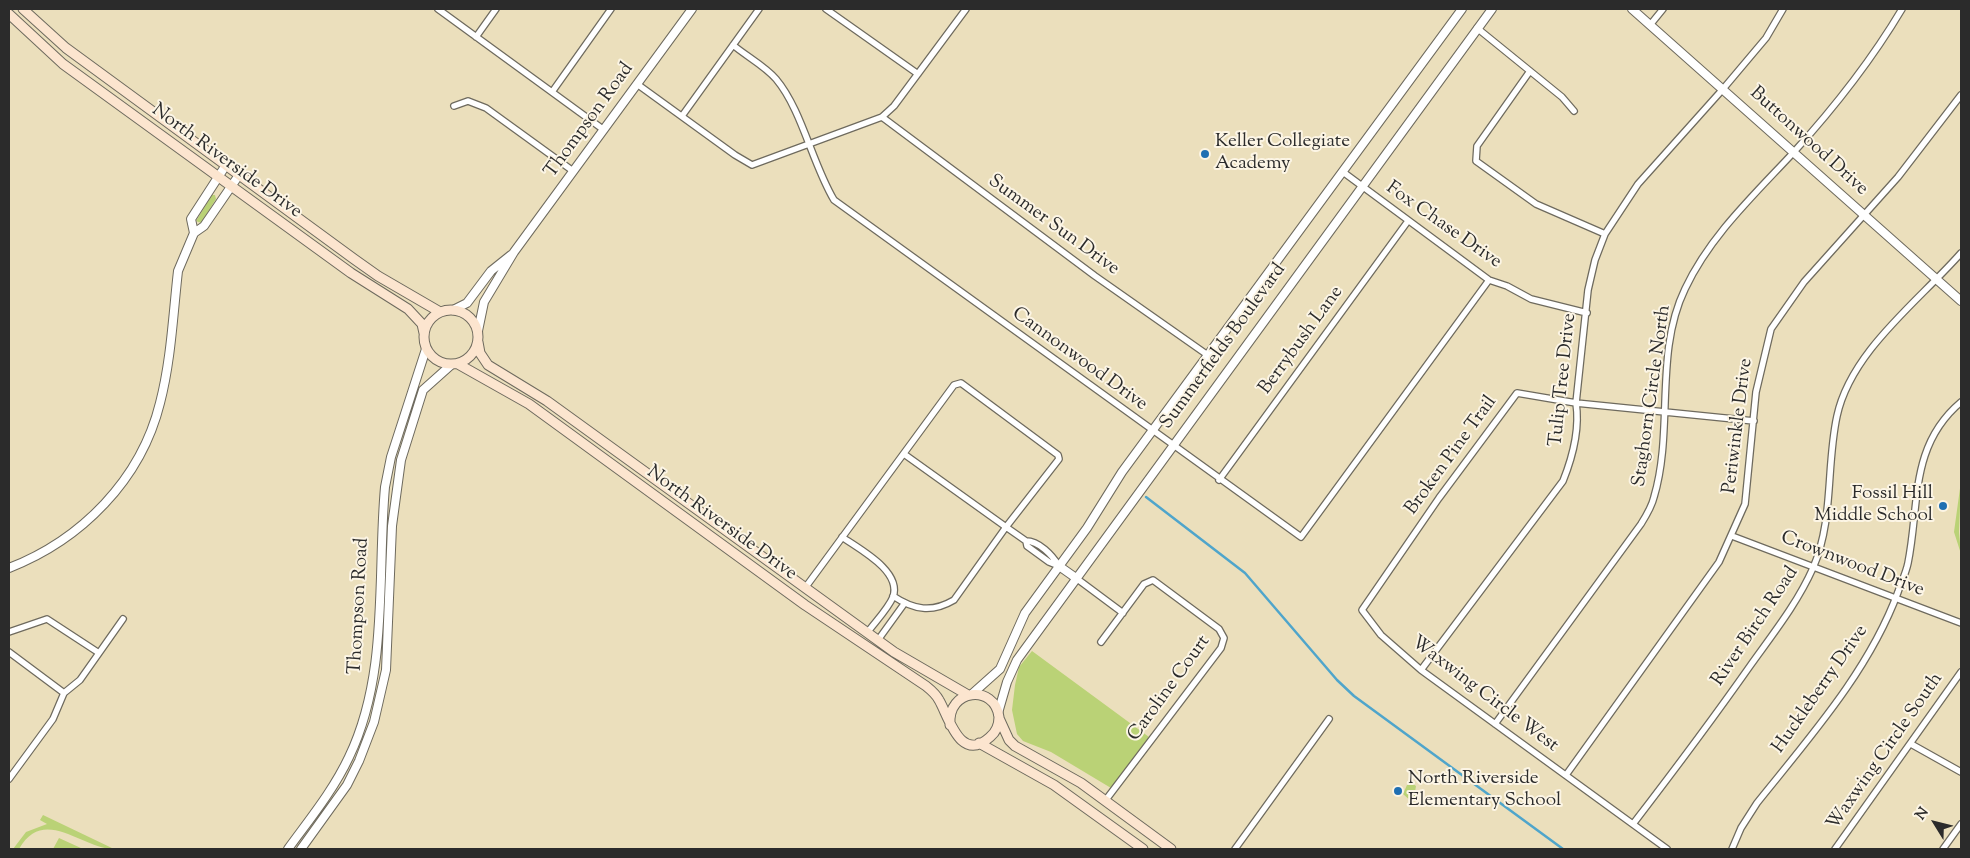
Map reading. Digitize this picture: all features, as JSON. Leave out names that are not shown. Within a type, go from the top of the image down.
[{"type":"main road","name":"North Riverside Drive","points":[[22,9],[66,48],[378,276],[440,312]]},
{"type":"main road","name":"North Riverside Drive","points":[[9,14],[48,52],[351,273],[408,309],[422,324],[426,349],[434,359],[454,364],[528,404],[831,623],[926,686],[940,700],[950,725],[958,738],[964,742],[979,743],[1054,785],[1143,849]]},
{"type":"main road","points":[[424,332],[430,320],[440,312],[453,310],[469,317],[478,331]]},
{"type":"main road","name":"North Riverside Drive","points":[[478,331],[480,353],[488,365],[535,393],[912,663],[970,695],[984,696],[992,701],[1009,740],[1015,746],[1069,776],[1171,849]]},
{"type":"main road","points":[[454,364],[471,356],[478,342]]},
{"type":"main road","points":[[659,499],[667,488]]},
{"type":"main road","points":[[669,506],[677,495]]},
{"type":"main road","points":[[950,725],[951,710],[961,698],[970,695]]},
{"type":"main road","points":[[979,743],[986,740],[996,730],[998,715]]},
{"type":"street","points":[[438,9],[604,130]]},
{"type":"street","points":[[476,37],[496,9]]},
{"type":"street","points":[[552,92],[612,9]]},
{"type":"street","name":"Thompson Road","points":[[478,331],[484,302],[514,252],[692,9]]},
{"type":"street","points":[[682,116],[759,9]]},
{"type":"street","points":[[826,9],[918,74]]},
{"type":"street","points":[[637,84],[752,165],[808,146],[882,117],[894,106],[966,9]]},
{"type":"street","name":"Summerfields Boulevard","points":[[970,695],[1000,669],[1025,613],[1087,528],[1122,472],[1154,432],[1462,9]]},
{"type":"street","name":"Summerfields Boulevard","points":[[998,715],[1008,679],[1017,660],[1492,9]]},
{"type":"street","name":"Buttonwood Drive","points":[[1632,9],[1961,300]]},
{"type":"street","points":[[1650,25],[1663,9]]},
{"type":"street","name":"Tulip Tree Drive","points":[[1421,670],[1563,480],[1574,446],[1578,415],[1576,403],[1588,290],[1593,267],[1605,234],[1638,184],[1766,38],[1783,9]]},
{"type":"street","name":"Staghorn Circle North","points":[[1495,724],[1641,524],[1654,498],[1673,329],[1678,306],[1685,288],[1701,259],[1722,232],[1850,88],[1902,9]]},
{"type":"street","points":[[1477,28],[1562,97],[1574,112]]},
{"type":"street","name":"Cannonwood Drive","points":[[733,45],[774,77],[790,99],[808,146],[834,200],[1219,480],[1301,537],[1489,280]]},
{"type":"street","points":[[1530,71],[1477,146],[1476,161],[1536,204],[1605,234]]},
{"type":"street","name":"Periwinkle Drive","points":[[1566,775],[1719,562],[1732,536],[1745,504],[1757,385],[1771,329],[1804,282],[1865,216],[1910,162],[1961,94]]},
{"type":"street","points":[[454,106],[468,102],[486,108],[573,171]]},
{"type":"street","name":"Summer Sun Drive","points":[[882,117],[1095,276],[1209,356]]},
{"type":"street","points":[[194,233],[191,219],[226,165]]},
{"type":"street","name":"Fox Chase Drive","points":[[1343,172],[1489,280],[1507,286],[1531,299],[1587,313]]},
{"type":"street","points":[[9,568],[50,548],[94,515],[118,488],[136,461],[154,424],[161,403],[178,271],[194,233],[204,226],[239,175]]},
{"type":"street","name":"Berrybush Lane","points":[[1219,480],[1408,221]]},
{"type":"street","name":"Thompson Road","points":[[453,310],[468,303],[491,271],[514,252]]},
{"type":"street","name":"River Birch Road","points":[[1633,824],[1784,618],[1814,567],[1827,519],[1831,454],[1843,395],[1853,375],[1875,345],[1961,252]]},
{"type":"street","name":"Thompson Road","points":[[288,849],[330,791],[350,757],[370,694],[376,657],[385,487],[391,457],[426,349]]},
{"type":"street","name":"Thompson Road","points":[[301,849],[338,797],[359,761],[372,730],[381,697],[387,660],[392,526],[401,460],[423,390],[454,364]]},
{"type":"street","points":[[805,588],[842,537],[904,454],[954,385],[966,385],[1058,455],[1059,459],[1006,527],[954,600],[943,606],[930,610],[904,604],[893,596],[889,574],[881,564],[842,537]]},
{"type":"street","name":"Broken Pine Trail","points":[[1362,610],[1423,521],[1517,393],[1576,403],[1754,422]]},
{"type":"street","name":"Huckleberry Drive","points":[[1732,849],[1741,828],[1757,803],[1865,659],[1889,617],[1908,564],[1921,465],[1933,435],[1961,402]]},
{"type":"street","points":[[904,454],[1026,542],[1032,541],[1054,557],[1059,566],[1123,613]]},
{"type":"street","points":[[391,457],[401,460]]},
{"type":"street","name":"Crownwood Drive","points":[[1732,536],[1961,623]]},
{"type":"street","name":"Caroline Court","points":[[1101,642],[1144,584],[1153,580],[1219,629],[1223,634],[1224,643],[1105,801]]},
{"type":"street","points":[[868,633],[893,596]]},
{"type":"street","points":[[878,640],[904,604]]},
{"type":"street","name":"Waxwing Circle West","points":[[1362,610],[1381,635],[1421,670],[1667,849]]},
{"type":"street","points":[[9,632],[47,619],[99,653]]},
{"type":"street","points":[[9,779],[53,719],[64,693],[80,680],[123,619]]},
{"type":"street","points":[[9,652],[64,693]]},
{"type":"street","points":[[376,657],[387,660]]},
{"type":"street","name":"Waxwing Circle South","points":[[1835,849],[1961,672]]},
{"type":"street","points":[[1235,849],[1329,719]]},
{"type":"street","points":[[1911,744],[1961,772]]},
{"type":"street","points":[[330,791],[338,797]]},
{"type":"street","points":[[1943,849],[1961,824]]},
{"type":"green space","points":[[212,195],[215,195],[216,199],[201,223],[196,221]]},
{"type":"green space","points":[[1961,481],[1959,532],[1961,554],[1954,532]]},
{"type":"green space","points":[[1032,651],[1149,737],[1111,788],[1051,752],[1023,741],[1017,734],[1012,710],[1015,685],[1019,667]]},
{"type":"green space","points":[[1413,784],[1416,786],[1415,792],[1417,797],[1413,803],[1403,794],[1407,785]]},
{"type":"green space","points":[[43,815],[114,849],[89,843],[64,832],[40,830],[29,836],[19,849],[13,849],[26,832],[47,824],[40,820]]},
{"type":"green space","points":[[59,838],[83,849],[53,849]]},
{"type":"waterway","points":[[1146,497],[1245,573],[1337,680],[1354,696],[1563,849]]},
{"type":"place","name":"Keller Collegiate Academy","points":[[1205,154]]},
{"type":"place","name":"Fossil Hill Middle School","points":[[1943,506]]},
{"type":"place","name":"North Riverside Elementary School","points":[[1398,791]]}]
